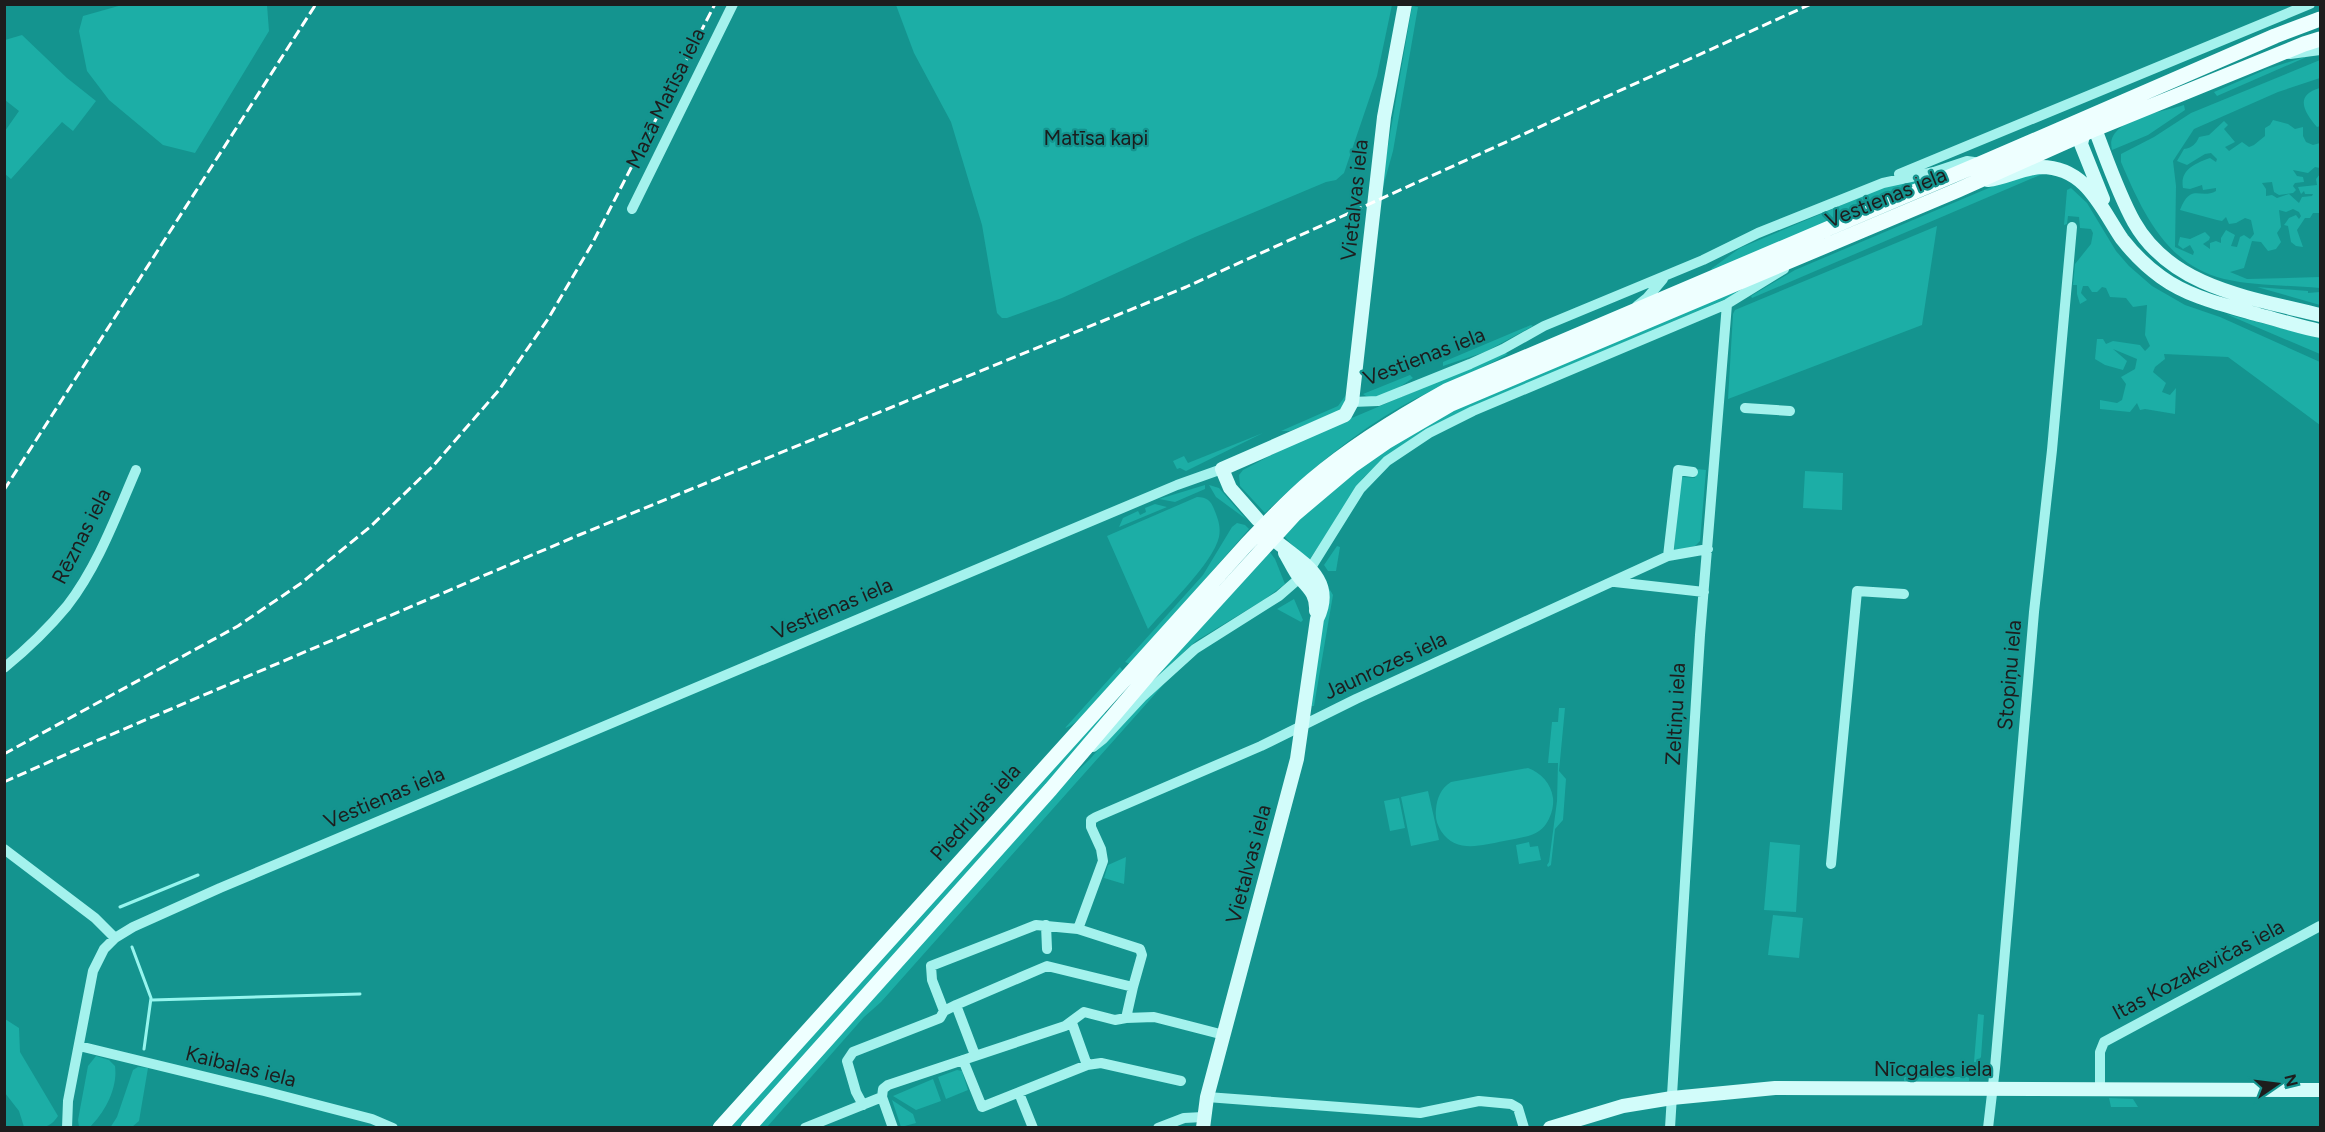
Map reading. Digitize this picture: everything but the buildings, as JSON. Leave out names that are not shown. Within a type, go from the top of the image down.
[{"type":"main road","name":"Vestienas iela","points":[[1265,528],[1295,514],[1353,465],[1386,442],[1452,404],[1980,181],[2085,127],[2098,111],[2320,19]]},
{"type":"main road","name":"Vestienas iela","points":[[1265,528],[1312,480],[1348,452],[1410,411],[1446,391],[1982,163],[2320,39]]},
{"type":"main road","name":"Piedrujas iela","points":[[748,1128],[1072,764],[1149,674],[1265,528]]},
{"type":"main road","name":"Piedrujas iela","points":[[720,1128],[1265,528]]},
{"type":"street","name":"Mazā Matīsa iela","points":[[632,209],[733,4]]},
{"type":"street","name":"Vietalvas iela","points":[[1352,402],[1384,117],[1405,4]]},
{"type":"street","name":"Vestienas iela","points":[[67,1128],[68,1101],[93,971],[104,949],[115,938],[133,927],[397,813],[1177,485],[1222,469],[1345,415],[1352,402],[1378,401],[1470,364],[1538,329],[1758,233],[2310,4]]},
{"type":"street","name":"Vestienas iela","points":[[2277,56],[2320,50]]},
{"type":"street","points":[[2085,127],[2083,150],[2108,215]]},
{"type":"street","points":[[2085,127],[2135,223],[2153,248],[2171,265],[2217,288],[2320,315]]},
{"type":"street","name":"Vestienas iela","points":[[1883,183],[1934,172],[1967,161],[1982,163]]},
{"type":"street","points":[[1980,181],[2002,178],[2032,168],[2051,168],[2068,173],[2079,179],[2089,189],[2137,256],[2176,287],[2200,298],[2320,331]]},
{"type":"street","name":"Stopiņu iela","points":[[1988,1128],[2034,612],[2052,450],[2072,227]]},
{"type":"street","points":[[1072,764],[1103,739],[1142,697],[1195,649],[1280,596],[1305,573],[1360,489],[1387,461],[1429,433],[1473,411],[1727,304],[1817,248]]},
{"type":"street","name":"Vestienas iela","points":[[1629,312],[1647,298],[1668,274]]},
{"type":"street","name":"Zeltiņu iela","points":[[1670,1128],[1704,592],[1727,304]]},
{"type":"street","points":[[1745,408],[1790,411]]},
{"type":"street","points":[[1222,469],[1230,488],[1265,528]]},
{"type":"street","name":"Rēznas iela","points":[[4,668],[31,645],[68,605],[98,557],[136,470]]},
{"type":"street","points":[[1668,556],[1678,470],[1693,472]]},
{"type":"street","name":"Jaunrozes iela","points":[[1078,929],[1103,861],[1101,849],[1091,827],[1091,820],[1261,746],[1377,689],[1668,556],[1707,549]]},
{"type":"street","name":"Vietalvas iela","points":[[1203,1122],[1207,1097],[1298,759],[1317,619],[1322,609],[1323,589],[1317,577],[1305,573]]},
{"type":"street","points":[[1615,582],[1704,592]]},
{"type":"street","points":[[1831,864],[1857,591],[1904,594]]},
{"type":"street","points":[[4,849],[95,918],[115,938]]},
{"type":"street","points":[[944,1011],[932,980],[932,966],[1036,925],[1046,925],[1078,929],[1140,949],[1142,955],[1126,1018]]},
{"type":"street","points":[[1046,925],[1047,958]]},
{"type":"street","name":"Itas Kozakevičas iela","points":[[2100,1089],[2100,1052],[2104,1042],[2320,926]]},
{"type":"street","points":[[863,1105],[856,1092],[847,1061],[853,1052],[940,1018],[944,1011],[1047,958],[1133,987]]},
{"type":"street","points":[[956,1005],[975,1055]]},
{"type":"street","points":[[893,1128],[882,1096],[883,1089],[888,1085],[1072,1023],[1084,1012],[1115,1020],[1154,1017],[1224,1035]]},
{"type":"street","points":[[1072,1023],[1087,1065]]},
{"type":"street","name":"Kaibalas iela","points":[[79,1046],[372,1119],[393,1128]]},
{"type":"street","points":[[963,1060],[982,1107],[1087,1065],[1101,1063],[1181,1081]]},
{"type":"street","name":"Nīcgales iela","points":[[1550,1128],[1623,1106],[1672,1098],[1775,1088],[2320,1090]]},
{"type":"street","points":[[1019,1094],[1033,1128]]},
{"type":"street","points":[[805,1128],[882,1096]]},
{"type":"street","points":[[1207,1097],[1420,1113],[1479,1101],[1511,1104],[1518,1108],[1524,1128]]},
{"type":"street","points":[[1158,1128],[1184,1118],[1203,1122]]},
{"type":"green space","name":"Matīsa kapi","points":[[896,4],[1392,5],[1377,76],[1344,173],[1336,180],[1326,182],[1195,237],[1062,298],[1002,318],[997,313],[982,225],[951,122],[914,53]]},
{"type":"green space","points":[[122,5],[267,5],[269,31],[195,153],[163,145],[109,100],[87,71],[79,31],[83,16]]},
{"type":"green space","points":[[1412,6],[1418,7],[1393,151],[1383,187],[1381,187]]},
{"type":"green space","points":[[22,35],[67,78],[96,101],[73,131],[62,122],[11,179],[5,174],[5,131],[19,111],[5,100],[5,40]]},
{"type":"green space","points":[[2311,55],[2217,96],[2214,92],[2267,69]]},
{"type":"green space","points":[[2320,60],[2320,78],[2278,92],[2194,129],[2173,161],[2176,186],[2175,247],[2193,255],[2194,252],[2190,245],[2183,249],[2178,245],[2180,237],[2190,239],[2205,232],[2210,237],[2203,244],[2210,249],[2210,243],[2216,241],[2221,243],[2226,230],[2235,235],[2231,246],[2237,247],[2240,237],[2244,235],[2250,239],[2254,234],[2251,220],[2245,218],[2229,224],[2226,217],[2222,221],[2180,210],[2188,196],[2216,191],[2216,188],[2203,190],[2202,185],[2190,189],[2183,188],[2183,177],[2192,166],[2210,158],[2216,162],[2217,159],[2211,153],[2187,165],[2177,161],[2184,149],[2197,142],[2199,137],[2209,135],[2224,121],[2228,125],[2224,129],[2235,142],[2225,147],[2229,151],[2242,142],[2249,147],[2254,145],[2265,136],[2265,128],[2273,120],[2288,124],[2295,129],[2303,127],[2306,142],[2313,145],[2320,143],[2320,168],[2315,167],[2308,173],[2293,170],[2297,176],[2303,177],[2304,182],[2295,183],[2293,186],[2296,190],[2293,193],[2279,195],[2274,192],[2272,182],[2262,183],[2266,189],[2266,196],[2272,195],[2277,198],[2289,194],[2299,203],[2302,197],[2313,194],[2305,194],[2304,191],[2301,194],[2298,187],[2317,185],[2316,179],[2320,174],[2320,213],[2313,213],[2310,218],[2305,218],[2297,230],[2303,247],[2291,242],[2288,226],[2284,225],[2289,218],[2296,215],[2299,219],[2301,216],[2299,212],[2293,209],[2286,212],[2279,210],[2281,227],[2277,233],[2281,242],[2276,249],[2268,251],[2261,242],[2252,241],[2244,268],[2230,272],[2247,279],[2320,277],[2320,288],[2224,279],[2186,262],[2171,249],[2148,217],[2121,162],[2121,154],[2154,137],[2191,113]]},
{"type":"green space","points":[[2320,88],[2320,126],[2317,127],[2305,110],[2304,99],[2312,91]]},
{"type":"green space","points":[[2184,105],[2185,110],[2148,135],[2112,150],[2112,139],[2117,131],[2126,124],[2150,114]]},
{"type":"green space","points":[[2047,172],[1752,298],[1751,296],[1795,270],[2017,176]]},
{"type":"green space","points":[[1921,177],[1925,180],[1713,271],[1711,269],[1740,248],[1887,186]]},
{"type":"green space","points":[[2071,188],[2087,203],[2116,251],[2152,286],[2185,305],[2220,317],[2320,362],[2320,425],[2228,357],[2164,354],[2165,359],[2155,367],[2153,372],[2166,383],[2162,392],[2170,395],[2176,388],[2175,414],[2140,410],[2137,403],[2130,412],[2100,409],[2100,400],[2117,403],[2122,400],[2126,384],[2121,377],[2135,369],[2137,359],[2113,349],[2127,361],[2123,370],[2105,365],[2095,359],[2097,339],[2103,339],[2106,344],[2113,341],[2140,345],[2145,351],[2150,346],[2145,335],[2147,305],[2133,307],[2126,298],[2110,297],[2106,288],[2102,287],[2097,292],[2092,292],[2088,286],[2083,286],[2081,293],[2087,300],[2080,304],[2077,285],[2073,285],[2075,264],[2091,244],[2093,233],[2091,229],[2080,228],[2079,217],[2068,216],[2067,224],[2064,225],[2067,190]]},
{"type":"green space","points":[[1937,226],[1922,325],[1728,399],[1735,310]]},
{"type":"green space","points":[[2257,287],[2308,291],[2308,293],[2320,292],[2320,305]]},
{"type":"green space","points":[[1740,289],[1740,292],[1728,298],[1454,415],[1376,466],[1363,478],[1310,559],[1305,559],[1283,535],[1302,515],[1384,449],[1460,407]]},
{"type":"green space","points":[[2226,314],[2320,338],[2320,354]]},
{"type":"green space","points":[[1533,326],[1485,352],[1443,366],[1443,362]]},
{"type":"green space","points":[[1505,353],[1508,354],[1415,399],[1365,429],[1313,469],[1265,513],[1240,486],[1239,475],[1243,470],[1300,440]]},
{"type":"green space","points":[[1410,375],[1413,378],[1382,396],[1375,398],[1363,394]]},
{"type":"green space","points":[[1346,395],[1343,408],[1339,411],[1290,431],[1281,431],[1338,406]]},
{"type":"green space","points":[[1263,433],[1186,471],[1177,469],[1173,461],[1184,456],[1188,463]]},
{"type":"green space","points":[[1696,469],[1706,470],[1700,541],[1695,546],[1675,551],[1680,480],[1683,477],[1695,478]]},
{"type":"green space","points":[[1805,471],[1843,473],[1842,510],[1803,508]]},
{"type":"green space","points":[[1205,485],[1205,489],[1175,502],[1159,499]]},
{"type":"green space","points":[[1209,485],[1219,488],[1246,519],[1216,497]]},
{"type":"green space","points":[[1197,497],[1208,500],[1219,523],[1219,537],[1215,548],[1199,572],[1148,629],[1107,536]]},
{"type":"green space","points":[[1155,504],[1167,507],[1119,527],[1123,518],[1138,511],[1140,515],[1146,512],[1145,508]]},
{"type":"green space","points":[[1237,523],[1249,529],[1140,654],[1130,664],[1125,662],[1203,575],[1232,527]]},
{"type":"green space","points":[[1337,546],[1340,547],[1336,571],[1328,571],[1324,565]]},
{"type":"green space","points":[[1269,551],[1275,559],[1285,584],[1265,599],[1196,641],[1161,673],[1159,672]]},
{"type":"green space","points":[[1324,580],[1333,595],[1314,706],[1310,706]]},
{"type":"green space","points":[[1294,599],[1303,620],[1301,622],[1277,609]]},
{"type":"green space","points":[[1120,667],[1123,671],[1104,694],[1079,720],[1065,728]]},
{"type":"green space","points":[[1164,684],[767,1127],[756,1128],[1062,786],[1090,759],[1133,710]]},
{"type":"green space","points":[[1559,708],[1565,708],[1559,771],[1566,779],[1563,820],[1555,829],[1551,865],[1548,867],[1557,801],[1558,763],[1548,763],[1552,722],[1558,722]]},
{"type":"green space","points":[[1104,712],[1106,715],[1064,764],[750,1117],[739,1127],[729,1128]]},
{"type":"green space","points":[[1528,768],[1545,779],[1553,798],[1553,808],[1549,818],[1538,832],[1521,838],[1470,846],[1454,843],[1441,831],[1436,818],[1437,805],[1440,794],[1448,784]]},
{"type":"green space","points":[[1428,791],[1439,840],[1411,846],[1401,797]]},
{"type":"green space","points":[[1399,798],[1405,828],[1390,831],[1384,801]]},
{"type":"green space","points":[[1529,842],[1530,847],[1538,846],[1541,860],[1519,864],[1516,845]]},
{"type":"green space","points":[[1770,842],[1800,845],[1796,912],[1764,910]]},
{"type":"green space","points":[[1126,857],[1124,884],[1104,878],[1108,865]]},
{"type":"green space","points":[[1773,915],[1803,918],[1799,958],[1768,955]]},
{"type":"green space","points":[[1978,1014],[1984,1015],[1981,1057],[1974,1062]]},
{"type":"green space","points":[[5,1019],[19,1028],[20,1052],[58,1116],[47,1126],[24,1127],[19,1111],[5,1093]]},
{"type":"green space","points":[[96,1056],[109,1060],[115,1066],[114,1083],[109,1099],[96,1121],[90,1127],[79,1127],[78,1120],[88,1066]]},
{"type":"green space","points":[[138,1067],[148,1068],[139,1121],[132,1127],[110,1128],[117,1117],[133,1070]]},
{"type":"green space","points":[[957,1070],[962,1071],[968,1090],[946,1099],[938,1077]]},
{"type":"green space","points":[[1904,1077],[1969,1077],[1969,1081],[1904,1081]]},
{"type":"green space","points":[[933,1079],[941,1101],[916,1110],[893,1096]]},
{"type":"green space","points":[[2109,1098],[2133,1099],[2138,1107],[2111,1107]]},
{"type":"green space","points":[[892,1100],[913,1114],[916,1123],[901,1127]]},
{"type":"waterway","points":[[120,907],[198,875]]},
{"type":"waterway","points":[[132,947],[151,998],[144,1049]]},
{"type":"waterway","points":[[152,1000],[360,994]]},
{"type":"railway","points":[[4,490],[316,4]]},
{"type":"railway","points":[[4,754],[238,626],[300,584],[370,527],[433,466],[499,390],[548,319],[592,244],[715,4]]},
{"type":"railway","points":[[4,782],[579,535],[1186,287],[1811,4]]}]
